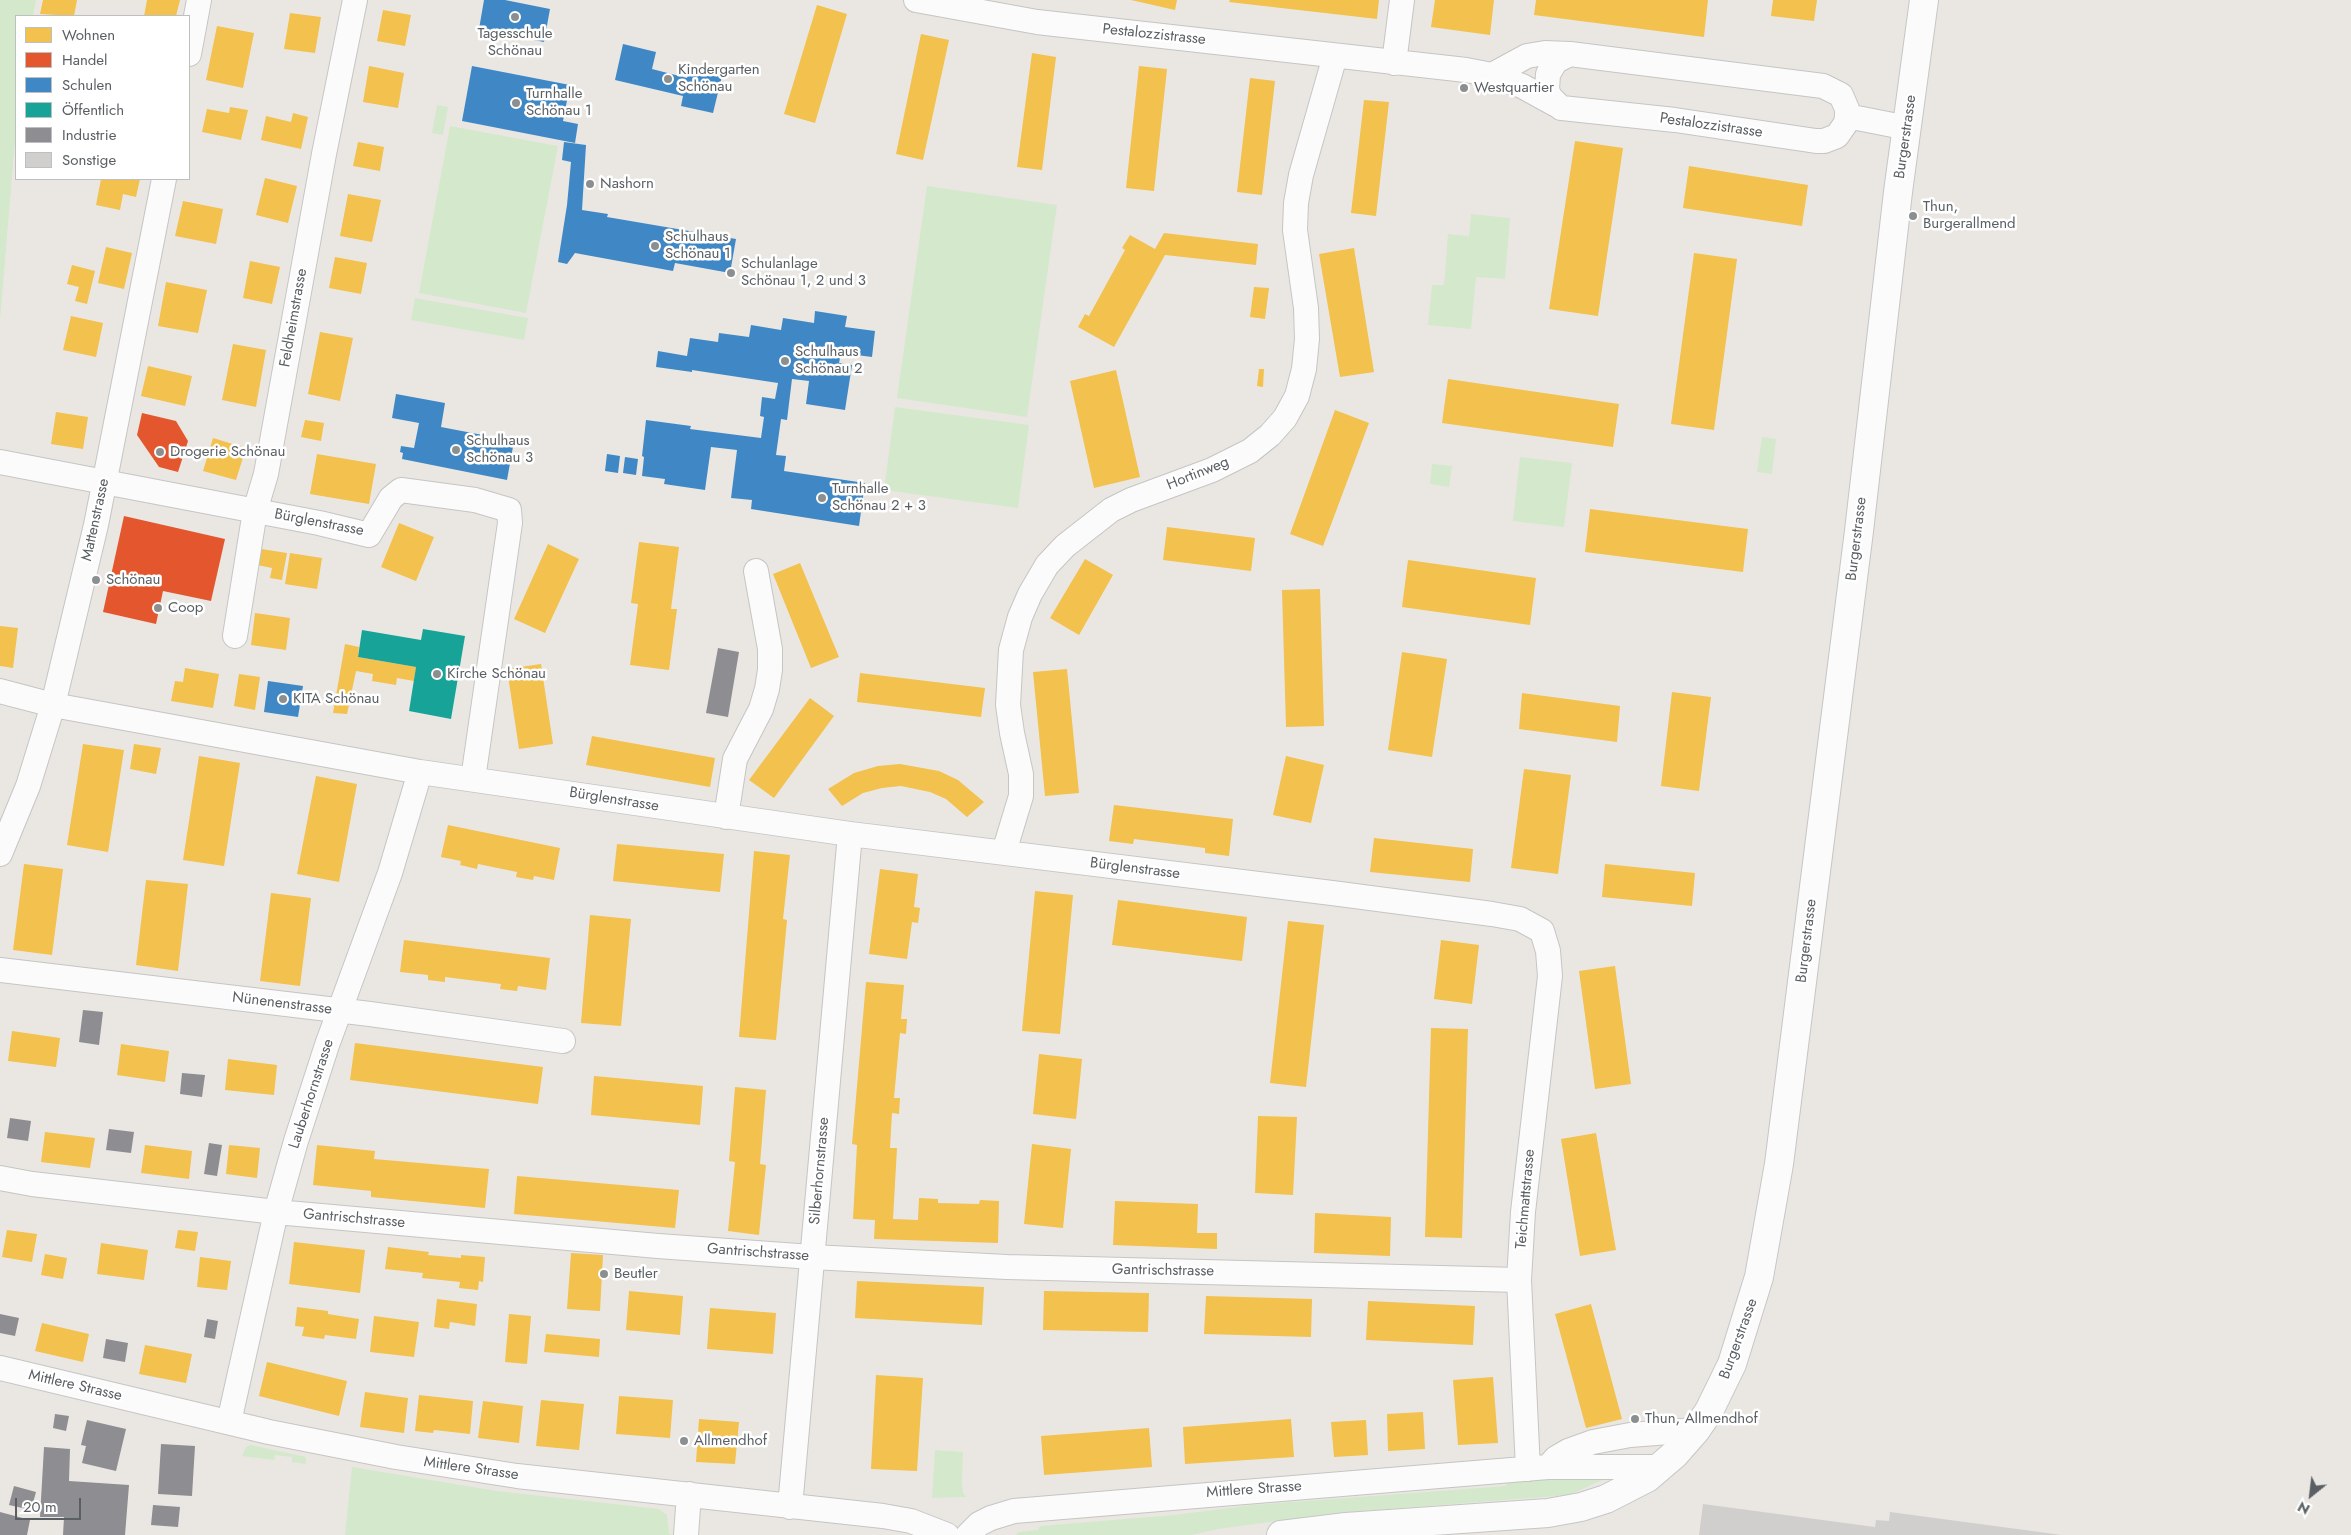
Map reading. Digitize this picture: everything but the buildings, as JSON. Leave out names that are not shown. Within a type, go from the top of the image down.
[{"type":"main road","name":"Burgerstrasse","points":[[1281,1535],[1346,1527],[1568,1510],[1591,1504],[1622,1492],[1661,1467],[1696,1430],[1719,1392],[1743,1334],[1760,1277],[1771,1218],[1924,0]]},
{"type":"street","points":[[190,49],[199,0]]},
{"type":"street","name":"Feldheimstrasse","points":[[235,636],[256,511],[266,474],[354,0]]},
{"type":"street","name":"Pestalozzistrasse","points":[[916,0],[1037,22],[1492,74],[1522,86],[1562,108],[1675,120],[1816,141],[1824,141],[1837,136],[1846,123],[1847,116]]},
{"type":"street","points":[[1394,62],[1402,0]]},
{"type":"street","points":[[1492,74],[1527,56],[1545,53],[1570,54],[1823,86],[1841,95],[1847,109],[1847,116],[1908,128]]},
{"type":"street","points":[[1562,108],[1550,97],[1546,82],[1548,74],[1556,61],[1570,54]]},
{"type":"street","name":"Hortinweg","points":[[1004,852],[1021,796],[1021,774],[1008,705],[1011,650],[1026,602],[1047,565],[1065,546],[1111,510],[1131,500],[1212,470],[1250,451],[1285,418],[1297,396],[1304,369],[1307,339],[1306,308],[1295,230],[1296,202],[1301,175],[1335,56]]},
{"type":"street","name":"Mattenstrasse","points":[[0,854],[28,786],[54,705],[105,481],[164,180]]},
{"type":"street","name":"Bürglenstrasse","points":[[0,462],[319,522],[369,536],[391,498],[402,490],[476,500],[509,510],[510,523],[473,779]]},
{"type":"street","points":[[726,817],[735,759],[761,709],[768,690],[770,649],[756,571]]},
{"type":"street","name":"Bürglenstrasse","points":[[0,692],[54,705],[420,772],[850,834],[1492,914],[1520,919],[1542,930]]},
{"type":"street","name":"Lauberhornstrasse","points":[[229,1422],[276,1212],[305,1111],[387,882],[420,772]]},
{"type":"street","name":"Silberhornstrasse","points":[[790,1507],[850,834]]},
{"type":"street","name":"Teichmattstrasse","points":[[1538,1468],[1519,1280],[1523,1212],[1550,976],[1548,951],[1542,930]]},
{"type":"street","name":"Nünenenstrasse","points":[[0,970],[340,1011],[563,1042]]},
{"type":"street","name":"Gantrischstrasse","points":[[0,1178],[32,1184],[276,1212],[658,1246],[1007,1267],[1519,1280]]},
{"type":"street","name":"Mittlere Strasse","points":[[0,1368],[350,1449],[517,1476],[689,1494],[911,1521],[947,1535]]},
{"type":"street","points":[[1538,1468],[1568,1451],[1593,1442],[1630,1435],[1696,1430]]},
{"type":"street","name":"Mittlere Strasse","points":[[968,1535],[979,1524],[1014,1511],[1161,1497],[1538,1468],[1661,1467]]},
{"type":"street","points":[[686,1535],[689,1494]]},
{"type":"green space","points":[[0,0],[36,0],[33,15],[15,15],[15,141],[0,320]]},
{"type":"green space","points":[[437,105],[448,107],[443,135],[432,133]]},
{"type":"green space","points":[[450,126],[558,146],[526,313],[419,293]]},
{"type":"green space","points":[[927,186],[1057,205],[1027,417],[897,398]]},
{"type":"green space","points":[[1471,214],[1510,218],[1505,279],[1476,277],[1471,329],[1428,325],[1432,285],[1444,285],[1448,234],[1469,236]]},
{"type":"green space","points":[[415,298],[528,318],[524,340],[411,320]]},
{"type":"green space","points":[[895,407],[1029,425],[1018,508],[884,490]]},
{"type":"green space","points":[[1762,437],[1776,439],[1772,474],[1757,472]]},
{"type":"green space","points":[[1520,457],[1572,463],[1564,527],[1513,521]]},
{"type":"green space","points":[[1432,464],[1452,466],[1449,487],[1430,484]]},
{"type":"green space","points":[[251,1445],[306,1457],[306,1464],[292,1462],[292,1457],[275,1455],[274,1460],[242,1456],[246,1447]]},
{"type":"green space","points":[[935,1450],[963,1452],[962,1482],[963,1493],[966,1497],[932,1498]]},
{"type":"green space","points":[[352,1467],[497,1491],[659,1509],[667,1515],[669,1534],[675,1535],[345,1535]]},
{"type":"green space","points":[[1609,1477],[1569,1495],[1337,1513],[1218,1529],[1192,1535],[1016,1535],[1018,1532],[1038,1530],[1040,1526],[1174,1515],[1253,1505],[1506,1486],[1507,1479]]},
{"type":"place","name":"Tagesschule Schönau","points":[[515,17]]},
{"type":"place","name":"Kindergarten Schönau","points":[[668,79]]},
{"type":"place","name":"Westquartier","points":[[1464,88]]},
{"type":"place","name":"Turnhalle Schönau 1","points":[[516,103]]},
{"type":"place","name":"Nashorn","points":[[590,184]]},
{"type":"place","name":"Thun, Burgerallmend","points":[[1913,216]]},
{"type":"place","name":"Schulhaus Schönau 1","points":[[655,246]]},
{"type":"place","name":"Schulanlage Schönau 1, 2 und 3","points":[[731,273]]},
{"type":"place","name":"Schulhaus Schönau 2","points":[[785,361]]},
{"type":"place","name":"Schulhaus Schönau 3","points":[[456,450]]},
{"type":"place","name":"Drogerie Schönau","points":[[160,452]]},
{"type":"place","name":"Turnhalle Schönau 2 + 3","points":[[822,498]]},
{"type":"place","name":"Schönau","points":[[96,580]]},
{"type":"place","name":"Coop","points":[[158,608]]},
{"type":"place","name":"Kirche Schönau","points":[[437,674]]},
{"type":"place","name":"KITA Schönau","points":[[283,699]]},
{"type":"place","name":"Beutler","points":[[604,1274]]},
{"type":"place","name":"Thun, Allmendhof","points":[[1635,1419]]},
{"type":"place","name":"Allmendhof","points":[[684,1441]]}]
